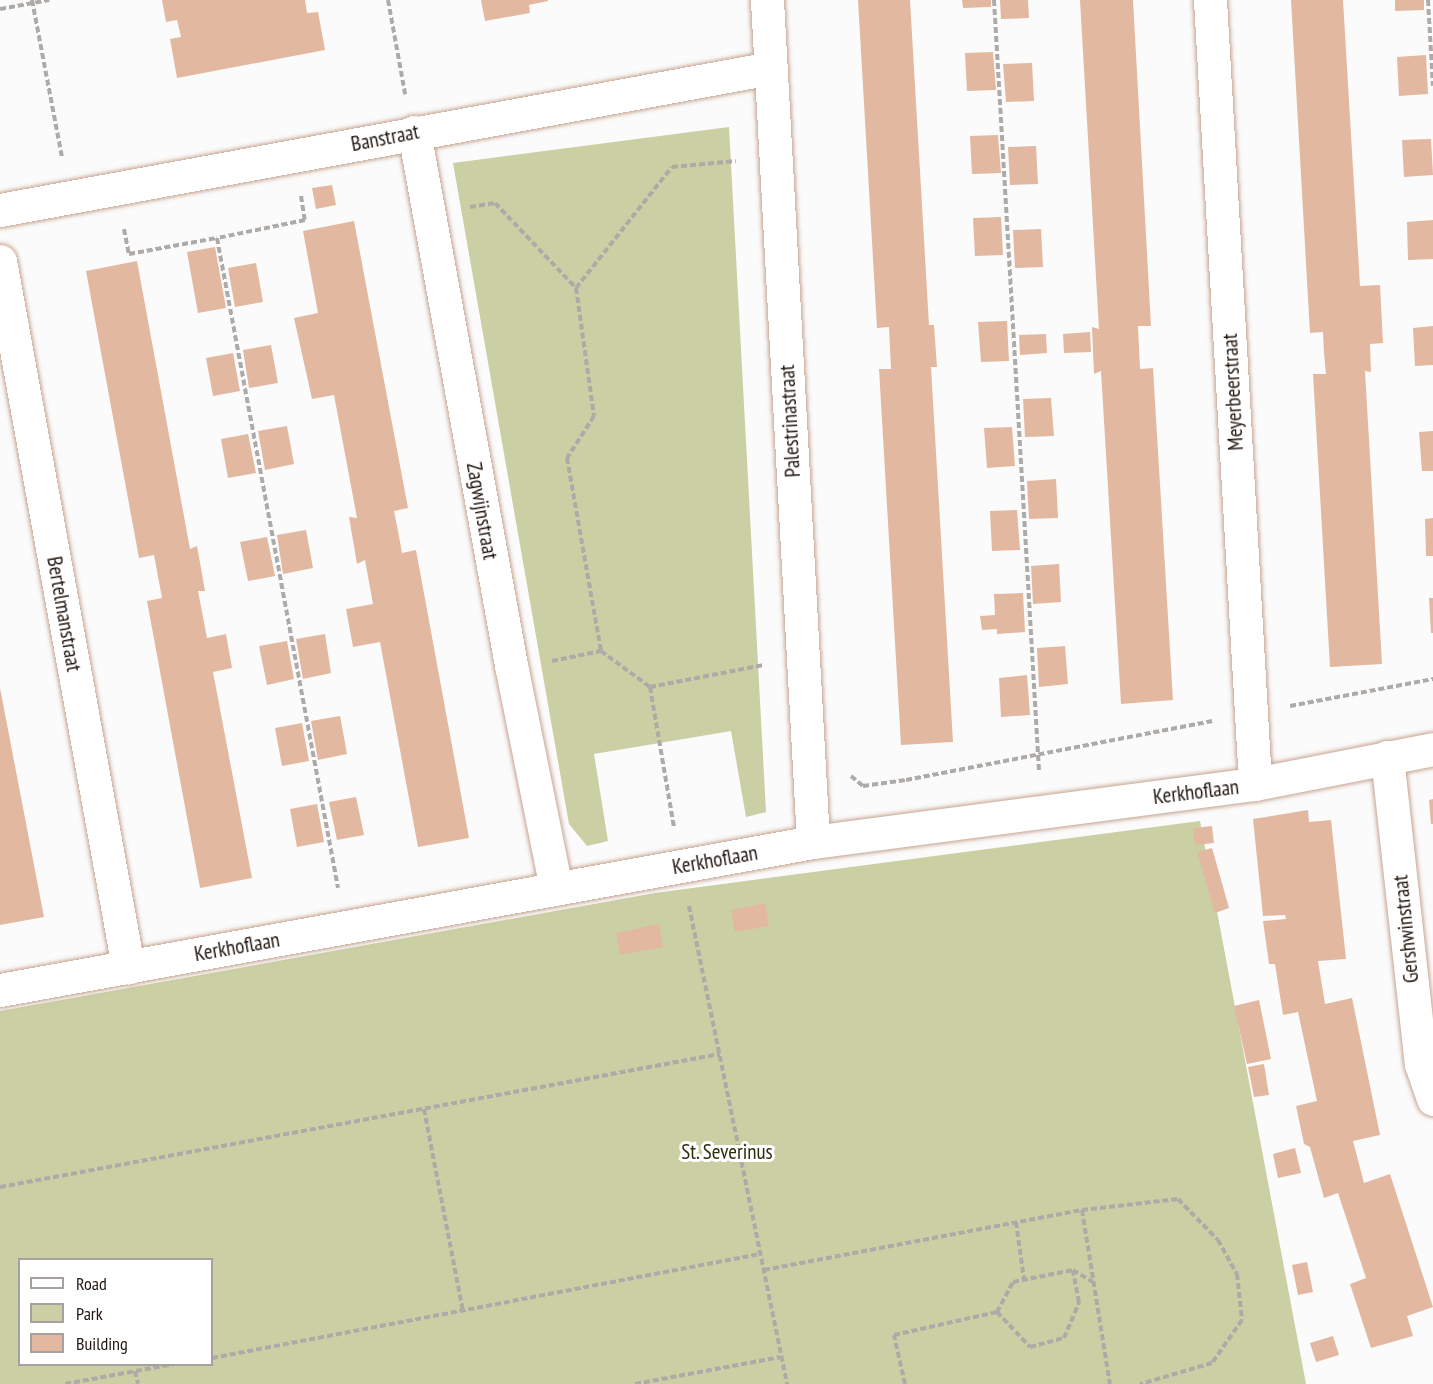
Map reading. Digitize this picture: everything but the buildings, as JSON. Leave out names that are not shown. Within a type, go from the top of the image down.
[{"type":"street","name":"Palestrinastraat","points":[[767,0],[813,842]]},
{"type":"street","name":"Meyerbeerstraat","points":[[1210,0],[1255,784]]},
{"type":"street","name":"Banstraat","points":[[0,210],[771,68]]},
{"type":"street","name":"Zagwijnstraat","points":[[414,132],[423,192],[512,670],[556,889]]},
{"type":"street","name":"Bertelmanstraat","points":[[0,261],[128,967]]},
{"type":"street","name":"Kerkhoflaan","points":[[0,990],[813,842],[1255,784],[1433,749]]},
{"type":"street","name":"Gershwinstraat","points":[[1387,757],[1421,1064],[1433,1099]]},
{"type":"path","points":[[0,9],[49,0]]},
{"type":"path","points":[[388,0],[414,132]]},
{"type":"path","points":[[994,0],[1038,754]]},
{"type":"path","points":[[1428,0],[1433,86]]},
{"type":"path","points":[[32,2],[70,197]]},
{"type":"path","points":[[576,288],[672,167],[776,156]]},
{"type":"path","points":[[423,192],[461,184],[466,208],[495,203],[576,288],[594,416],[567,458],[601,651],[650,687],[681,866],[787,1384]]},
{"type":"path","points":[[119,219],[124,226],[129,254],[305,220],[299,187]]},
{"type":"path","points":[[217,238],[344,927]]},
{"type":"path","points":[[512,670],[601,651]]},
{"type":"path","points":[[650,687],[803,658]]},
{"type":"path","points":[[850,766],[851,778],[862,786],[1433,679]]},
{"type":"path","points":[[0,1187],[720,1054]]},
{"type":"path","points":[[424,1109],[463,1312]]},
{"type":"path","points":[[764,1270],[1082,1210],[1178,1199],[1218,1240],[1237,1274],[1242,1320],[1212,1363],[1140,1384]]},
{"type":"path","points":[[1082,1210],[1110,1384]]},
{"type":"path","points":[[1016,1222],[1024,1280]]},
{"type":"path","points":[[213,1358],[760,1254]]},
{"type":"path","points":[[905,1384],[894,1335],[997,1312],[1013,1282],[1073,1270],[1093,1282]]},
{"type":"path","points":[[997,1312],[1030,1347],[1064,1338],[1079,1302],[1073,1270]]},
{"type":"path","points":[[635,1384],[781,1357]]},
{"type":"path","points":[[64,1384],[168,1366]]},
{"type":"path","points":[[135,1371],[138,1384]]},
{"type":"green space","points":[[729,127],[766,812],[746,817],[731,731],[594,754],[608,841],[587,846],[569,824],[453,163]]},
{"type":"green space","name":"St. Severinus","points":[[1200,821],[1306,1384],[0,1384],[0,1011],[655,893]]}]
